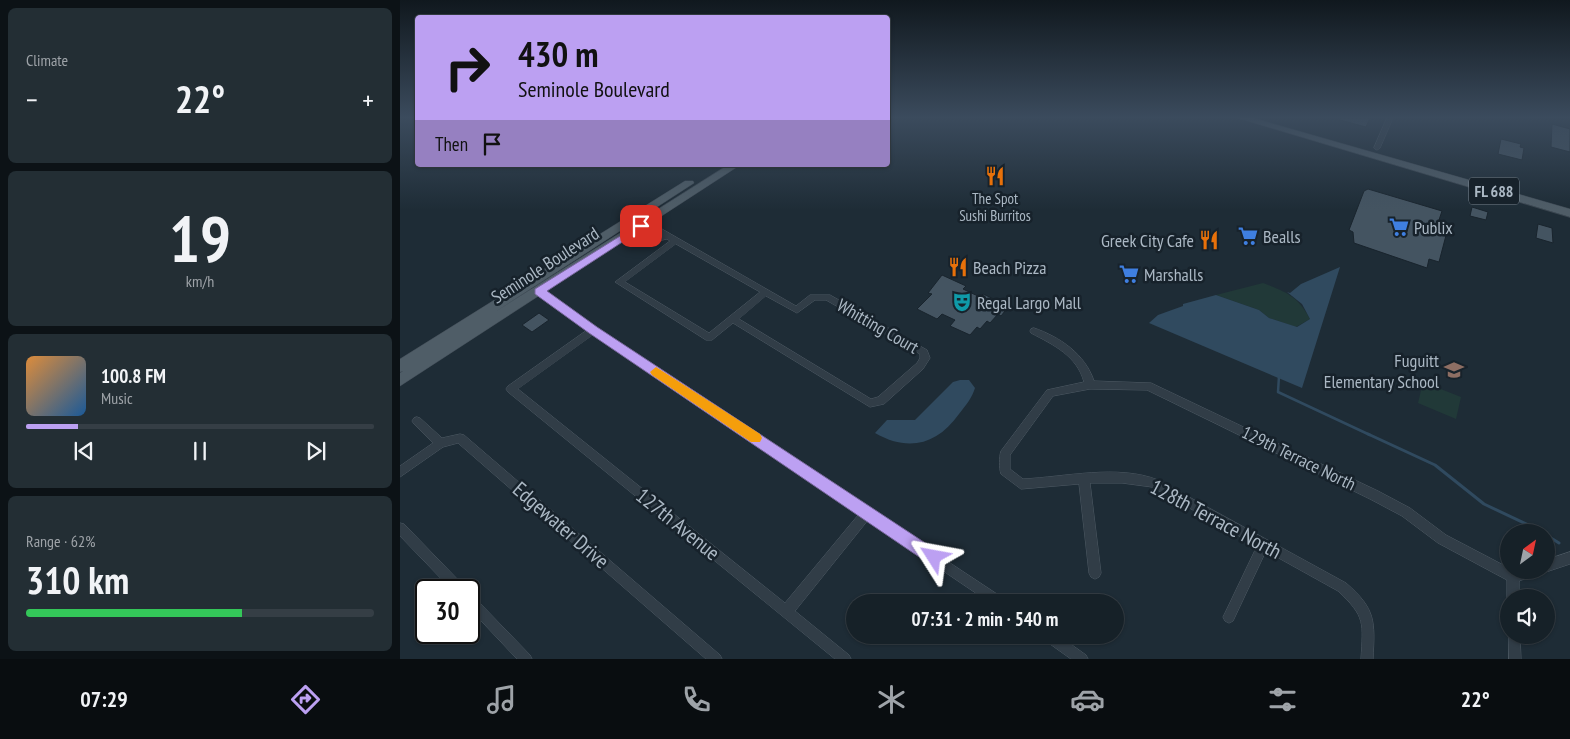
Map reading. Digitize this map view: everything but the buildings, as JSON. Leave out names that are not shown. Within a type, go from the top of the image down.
[{"type":"main road","name":"FL 688","points":[[1349,149],[1570,213]]},
{"type":"main road","name":"FL 688","points":[[1380,149],[1570,204]]},
{"type":"main road","name":"Seminole Boulevard","points":[[400,380],[715,167]]},
{"type":"main road","name":"Seminole Boulevard","points":[[400,366],[644,227],[732,167]]},
{"type":"street","name":"Whitting Court","points":[[644,227],[646,232],[665,237],[797,310],[813,297],[827,297],[917,347],[924,352],[925,358],[920,366],[882,401],[870,403],[733,319]]},
{"type":"street","points":[[665,237],[620,282],[710,338],[766,292]]},
{"type":"street","points":[[534,288],[593,330],[988,594]]},
{"type":"street","name":"127th Avenue","points":[[593,330],[511,390],[845,659]]},
{"type":"street","points":[[1034,331],[1074,353],[1090,385]]},
{"type":"street","name":"129th Terrace North","points":[[1005,471],[1005,454],[1050,393],[1090,385],[1148,386],[1374,495],[1406,512],[1442,539],[1500,570]]},
{"type":"street","points":[[402,467],[440,442],[416,421]]},
{"type":"street","name":"Edgewater Drive","points":[[440,442],[460,438],[716,659]]},
{"type":"street","name":"128th Terrace North","points":[[1005,471],[1021,484],[1084,479],[1139,479],[1154,483],[1342,588],[1358,601],[1369,620],[1367,659]]},
{"type":"street","points":[[1084,479],[1095,573]]},
{"type":"street","points":[[786,612],[868,512]]},
{"type":"street","points":[[400,528],[449,579]]},
{"type":"street","points":[[1230,617],[1264,544]]},
{"type":"street","points":[[1555,563],[1570,558]]},
{"type":"street","points":[[480,611],[526,659]]},
{"type":"street","points":[[1060,644],[1082,659]]},
{"type":"street","points":[[1514,644],[1515,659]]},
{"type":"green space","points":[[1263,283],[1291,296],[1301,305],[1310,319],[1296,327],[1269,318],[1259,310],[1216,295]]},
{"type":"green space","points":[[1423,382],[1461,397],[1456,419],[1418,403]]},
{"type":"water","points":[[1340,267],[1302,388],[1149,323],[1158,315],[1183,306],[1183,304],[1216,295],[1259,310],[1269,318],[1297,327],[1310,319],[1302,304],[1287,292],[1290,293],[1301,284]]},
{"type":"water","points":[[969,380],[975,388],[974,392],[959,414],[941,433],[931,439],[910,444],[887,439],[875,433],[887,420],[915,420],[953,382]]},
{"type":"waterway","points":[[1279,376],[1278,392],[1370,435]]},
{"type":"waterway","points":[[1368,434],[1435,465],[1484,504],[1526,524]]},
{"type":"waterway","points":[[1555,541],[1559,543]]},
{"type":"slow traffic","points":[[656,372],[756,438]]},
{"type":"place","name":"The Spot Sushi Burritos","points":[[995,176]]},
{"type":"place","name":"Publix","points":[[1399,227]]},
{"type":"place","name":"Bealls","points":[[1248,236]]},
{"type":"place","name":"Greek City Cafe","points":[[1209,240]]},
{"type":"place","name":"Beach Pizza","points":[[958,267]]},
{"type":"place","name":"Marshalls","points":[[1129,274]]},
{"type":"place","name":"Regal Largo Mall","points":[[962,302]]},
{"type":"place","name":"Fuguitt Elementary School","points":[[1454,370]]},
{"type":"route","points":[[641,226],[539,291],[593,330],[934,557]]}]
